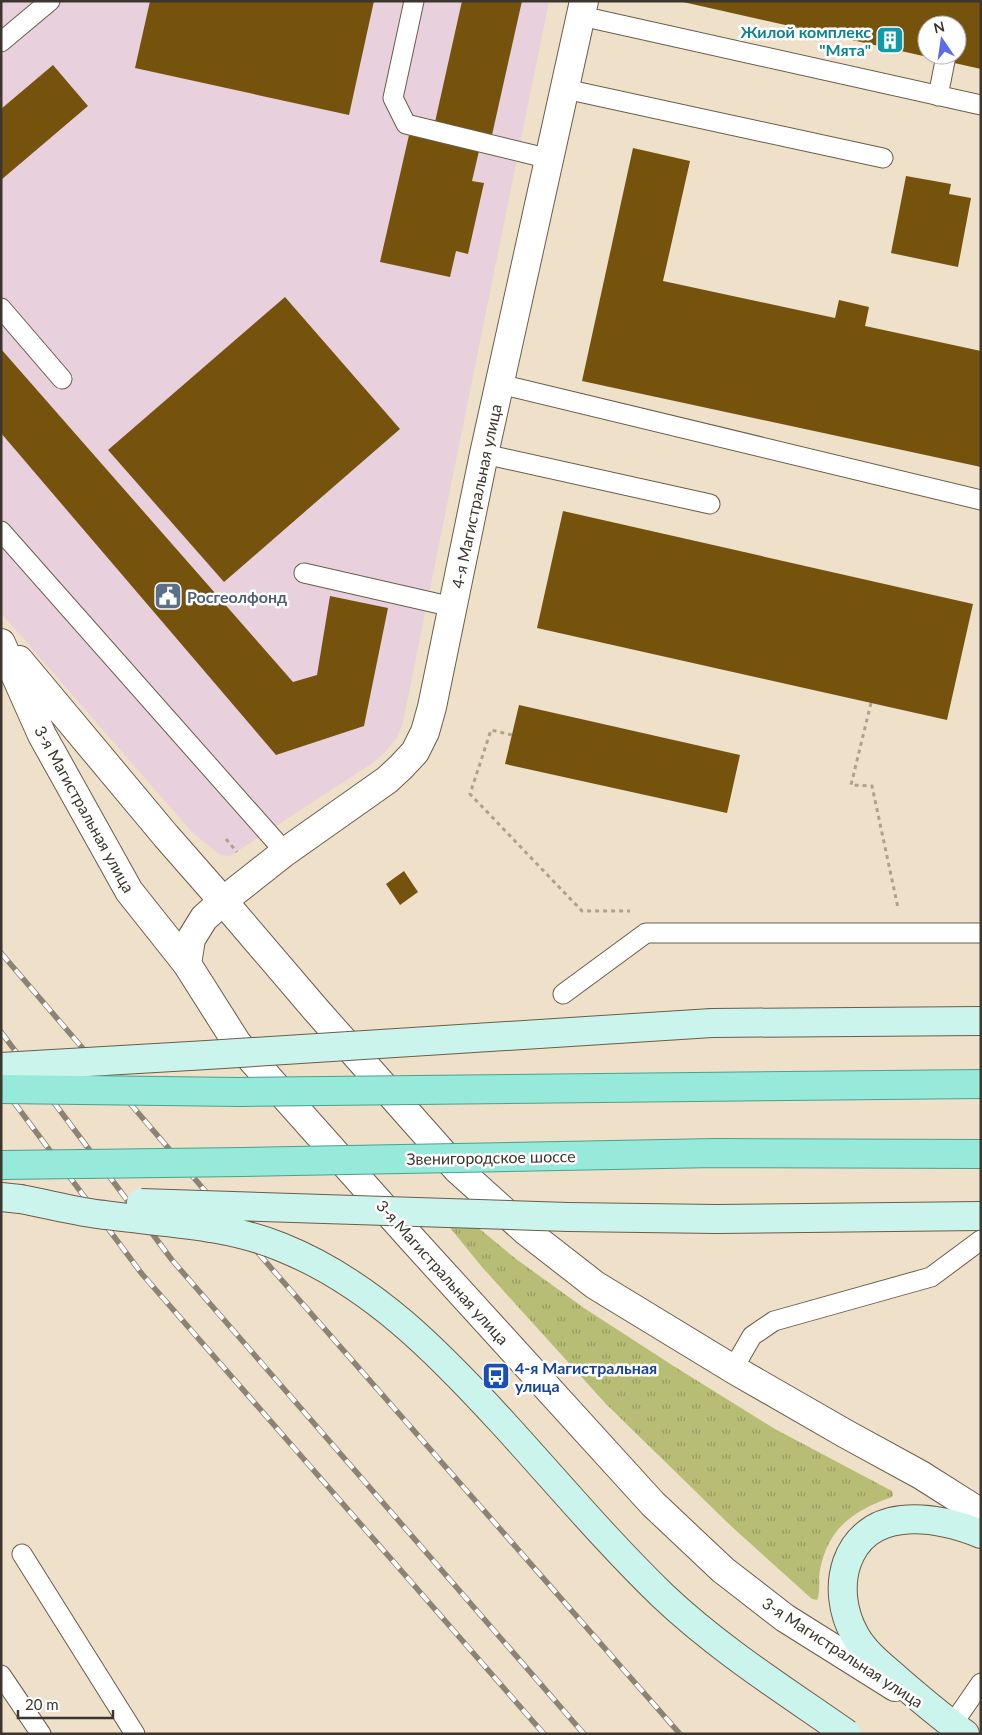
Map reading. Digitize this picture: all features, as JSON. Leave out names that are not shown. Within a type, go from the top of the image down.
[{"type":"main road","points":[[1,1066],[207,1056],[712,1023],[981,1020]]},
{"type":"main road","points":[[1,1089],[240,1092],[981,1084]]},
{"type":"main road","name":"Звенигородское шоссе","points":[[1,1165],[716,1152],[981,1154]]},
{"type":"main road","points":[[11,1198],[568,1217],[717,1219],[981,1216]]},
{"type":"main road","points":[[11,1198],[103,1215],[199,1226],[279,1246],[319,1264],[375,1300],[410,1328],[459,1375],[603,1533],[664,1596],[722,1646],[847,1734]]},
{"type":"main road","points":[[930,1708],[864,1650],[854,1633],[846,1616],[843,1595],[843,1577],[846,1561],[854,1546],[865,1536],[881,1526],[901,1520],[927,1520],[955,1524],[981,1534]]},
{"type":"main road","name":"3-я Магистральная улица","points":[[930,1708],[959,1729]]},
{"type":"street","name":"4-я Магистральная улица","points":[[223,901],[285,852],[388,780],[415,752],[425,732],[432,707],[484,454],[583,9]]},
{"type":"street","name":"3-я Магистральная улица","points":[[1,641],[317,1011],[457,1168],[527,1232],[595,1285],[846,1434],[922,1475],[981,1513]]},
{"type":"street","name":"3-я Магистральная улица","points":[[1,641],[42,735],[129,891],[187,964],[237,1043],[653,1504],[723,1570],[785,1618],[930,1708]]},
{"type":"street","points":[[187,964],[191,939],[204,918],[223,901]]},
{"type":"lane","points":[[1,42],[50,1]]},
{"type":"lane","points":[[414,1],[393,98],[406,124],[550,159]]},
{"type":"lane","points":[[583,9],[981,105]]},
{"type":"lane","points":[[938,96],[944,65]]},
{"type":"lane","points":[[565,89],[884,158]]},
{"type":"lane","points":[[1,308],[62,379]]},
{"type":"lane","points":[[500,384],[981,500]]},
{"type":"lane","points":[[484,454],[710,504]]},
{"type":"lane","points":[[1,531],[285,852]]},
{"type":"lane","points":[[304,573],[453,608]]},
{"type":"lane","points":[[563,994],[646,933],[981,933]]},
{"type":"lane","points":[[733,1368],[752,1336],[774,1321],[930,1276],[981,1240]]},
{"type":"lane","points":[[22,1554],[135,1734]]},
{"type":"lane","points":[[1,1674],[41,1734]]},
{"type":"lane","points":[[959,1729],[981,1683]]},
{"type":"path","points":[[871,703],[851,785],[872,786],[899,912]]},
{"type":"path","points":[[512,735],[490,730],[470,794],[582,911],[631,911]]},
{"type":"path","points":[[226,839],[238,852]]},
{"type":"shaded area","points":[[1,1],[549,1],[403,722],[397,738],[374,762],[230,856],[220,855],[192,832],[1,613]]},
{"type":"green space","points":[[447,1224],[476,1226],[516,1259],[584,1308],[672,1365],[775,1429],[892,1491],[892,1497],[866,1508],[836,1532],[824,1555],[820,1570],[817,1600],[812,1599],[731,1526],[606,1404],[482,1267]]},
{"type":"building","points":[[150,1],[374,1],[349,115],[135,68]]},
{"type":"building","points":[[462,1],[522,1],[492,135],[435,122]]},
{"type":"building","name":"Жилой комплекс \"Мята\"","points":[[683,1],[981,1],[981,69],[963,65],[967,65],[967,15],[917,15],[917,55]]},
{"type":"building","points":[[53,65],[88,106],[1,180],[1,109]]},
{"type":"building","points":[[409,135],[479,151],[472,181],[484,183],[468,254],[456,251],[450,277],[380,262]]},
{"type":"building","points":[[633,148],[690,161],[663,281],[835,318],[839,300],[869,307],[865,326],[981,351],[981,467],[582,381]]},
{"type":"building","points":[[906,176],[951,184],[949,194],[971,198],[958,267],[891,253]]},
{"type":"building","points":[[285,297],[400,429],[224,582],[108,450]]},
{"type":"building","points":[[1,349],[293,682],[317,675],[330,596],[388,608],[364,726],[276,755],[1,433]]},
{"type":"building","points":[[563,511],[973,604],[947,720],[537,628]]},
{"type":"building","points":[[519,705],[740,755],[727,813],[505,764]]},
{"type":"building","points":[[404,871],[418,892],[400,905],[386,884]]},
{"type":"railway","points":[[1,953],[272,1269],[680,1734]]},
{"type":"railway","points":[[1,1032],[172,1260],[584,1734]]},
{"type":"railway","points":[[1,1085],[142,1274],[544,1734]]},
{"type":"place","name":"Жилой комплекс \"Мята\"","points":[[890,40]]},
{"type":"place","name":"Росгеолфонд","points":[[168,596]]},
{"type":"place","name":"4-я Магистральная улица","points":[[496,1376]]}]
